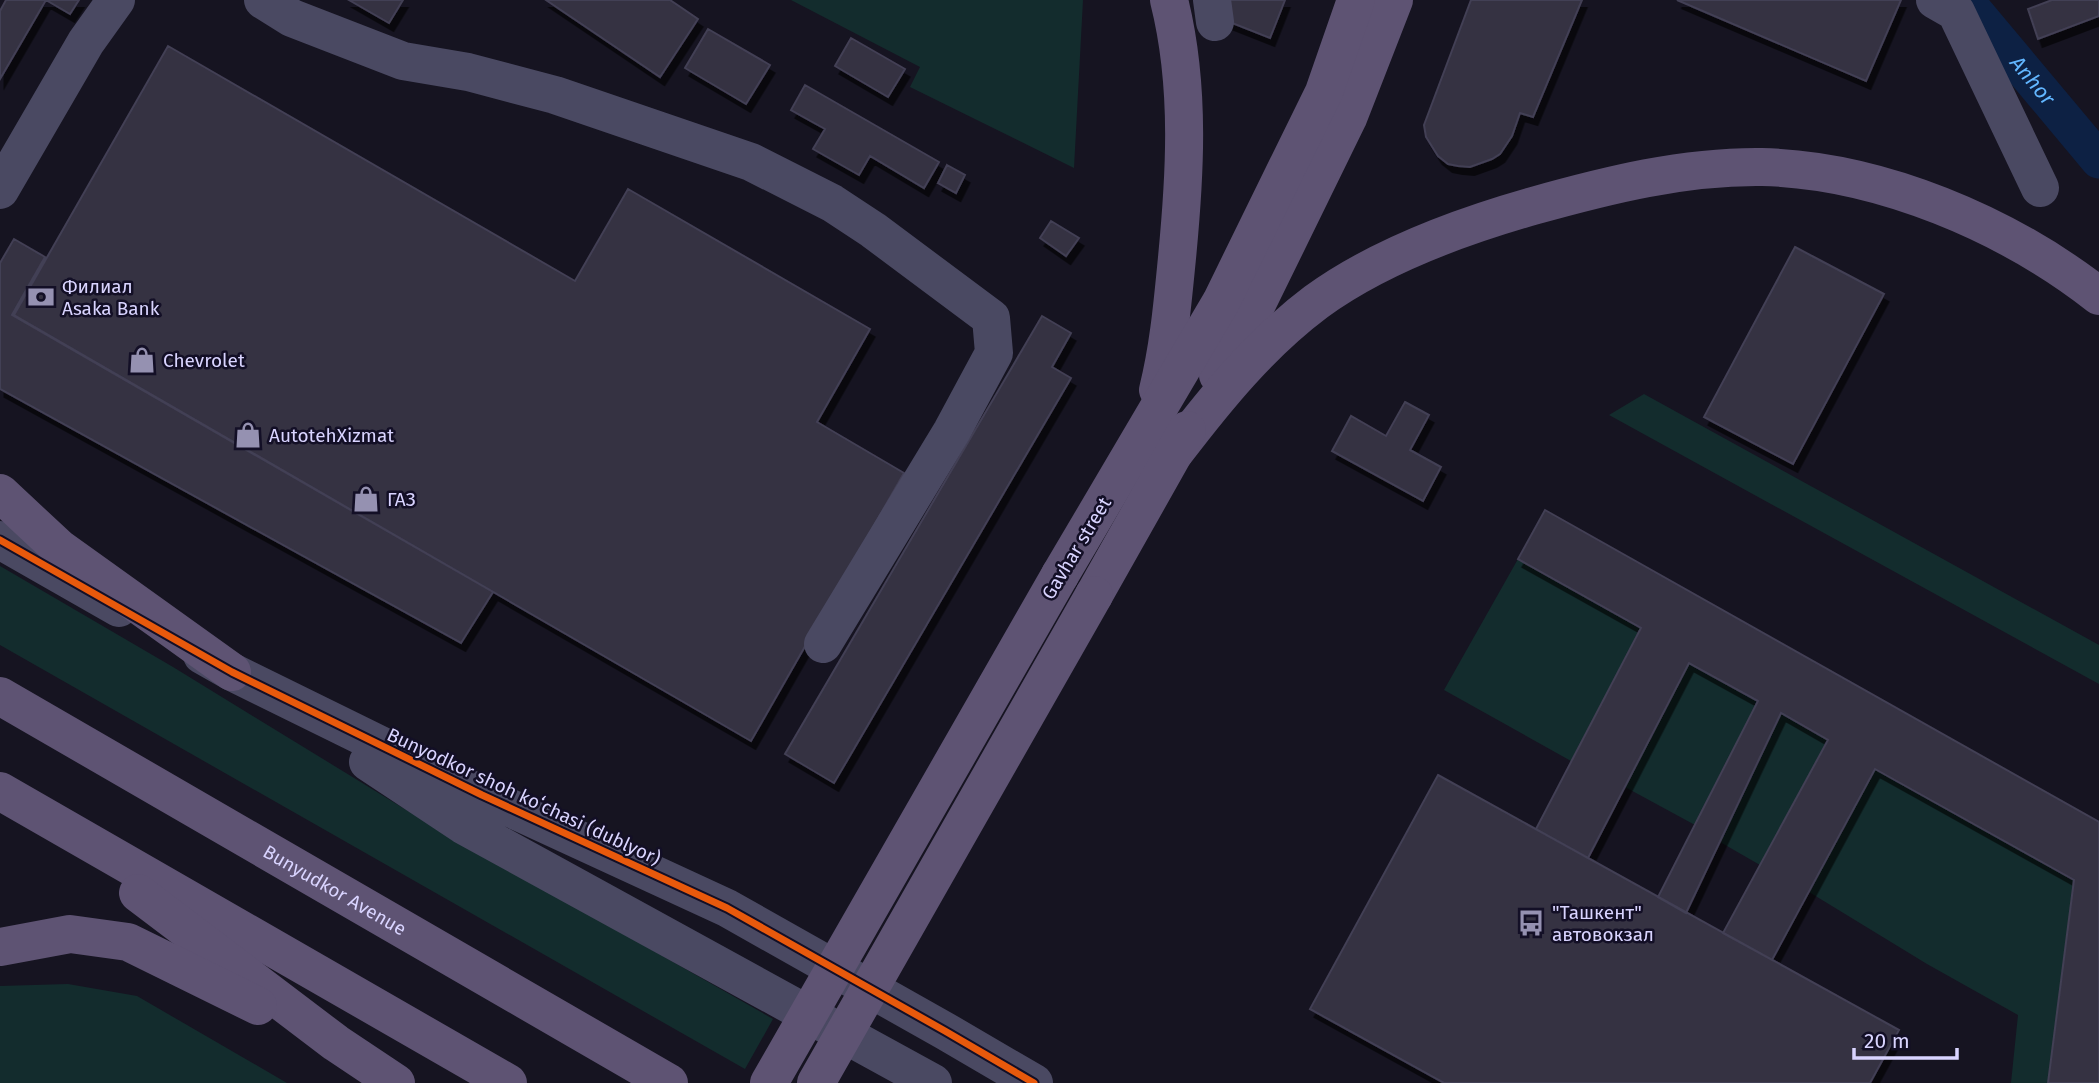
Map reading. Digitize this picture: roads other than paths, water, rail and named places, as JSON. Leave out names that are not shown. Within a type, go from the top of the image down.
[{"type":"main road","points":[[1161,440],[1163,372],[1171,322],[1181,216],[1185,94],[1169,0]]},
{"type":"main road","name":"Gavhar street","points":[[816,1083],[1094,595],[1221,302],[1324,92],[1356,0]]},
{"type":"main road","name":"Gavhar street","points":[[769,1083],[1060,575],[1253,312],[1342,131],[1394,0]]},
{"type":"main road","points":[[1161,440],[1214,400],[1278,333],[1317,301],[1358,276],[1401,254],[1501,215],[1649,177],[1701,170],[1762,167],[1816,172],[1859,180],[1898,191],[1978,223],[2027,248],[2082,282],[2099,296]]},
{"type":"main road","points":[[0,493],[59,548],[232,672]]},
{"type":"main road","name":"Bunyudkor Avenue","points":[[0,696],[669,1083]]},
{"type":"main road","points":[[5,794],[336,1043],[396,1083]]},
{"type":"main road","points":[[5,794],[508,1083]]},
{"type":"main road","points":[[0,947],[69,934],[128,942],[336,1043]]},
{"type":"street","points":[[0,190],[86,42],[116,0]]},
{"type":"street","points":[[263,0],[292,18],[403,61],[468,72],[555,95],[751,162],[832,203],[873,230],[991,318],[995,353],[952,431],[823,644]]},
{"type":"street","points":[[1935,0],[1956,12],[2040,188]]},
{"type":"street","name":"Bunyodkor shoh koʻchasi (dublyor)","points":[[0,540],[232,672],[482,795],[727,908],[1034,1083]]},
{"type":"street","name":"Bunyodkor shoh koʻchasi (dublyor)","points":[[232,672],[463,825],[933,1083]]},
{"type":"waterway","name":"Anhor","points":[[1965,0],[2099,160]]},
{"type":"place","name":"Филиал Asaka Bank","points":[[41,297]]},
{"type":"place","name":"Chevrolet","points":[[142,360]]},
{"type":"place","name":"AutotehXizmat","points":[[248,435]]},
{"type":"place","name":"ГАЗ","points":[[366,499]]},
{"type":"place","name":"\"Ташкент\" автовокзал","points":[[1531,923]]}]
